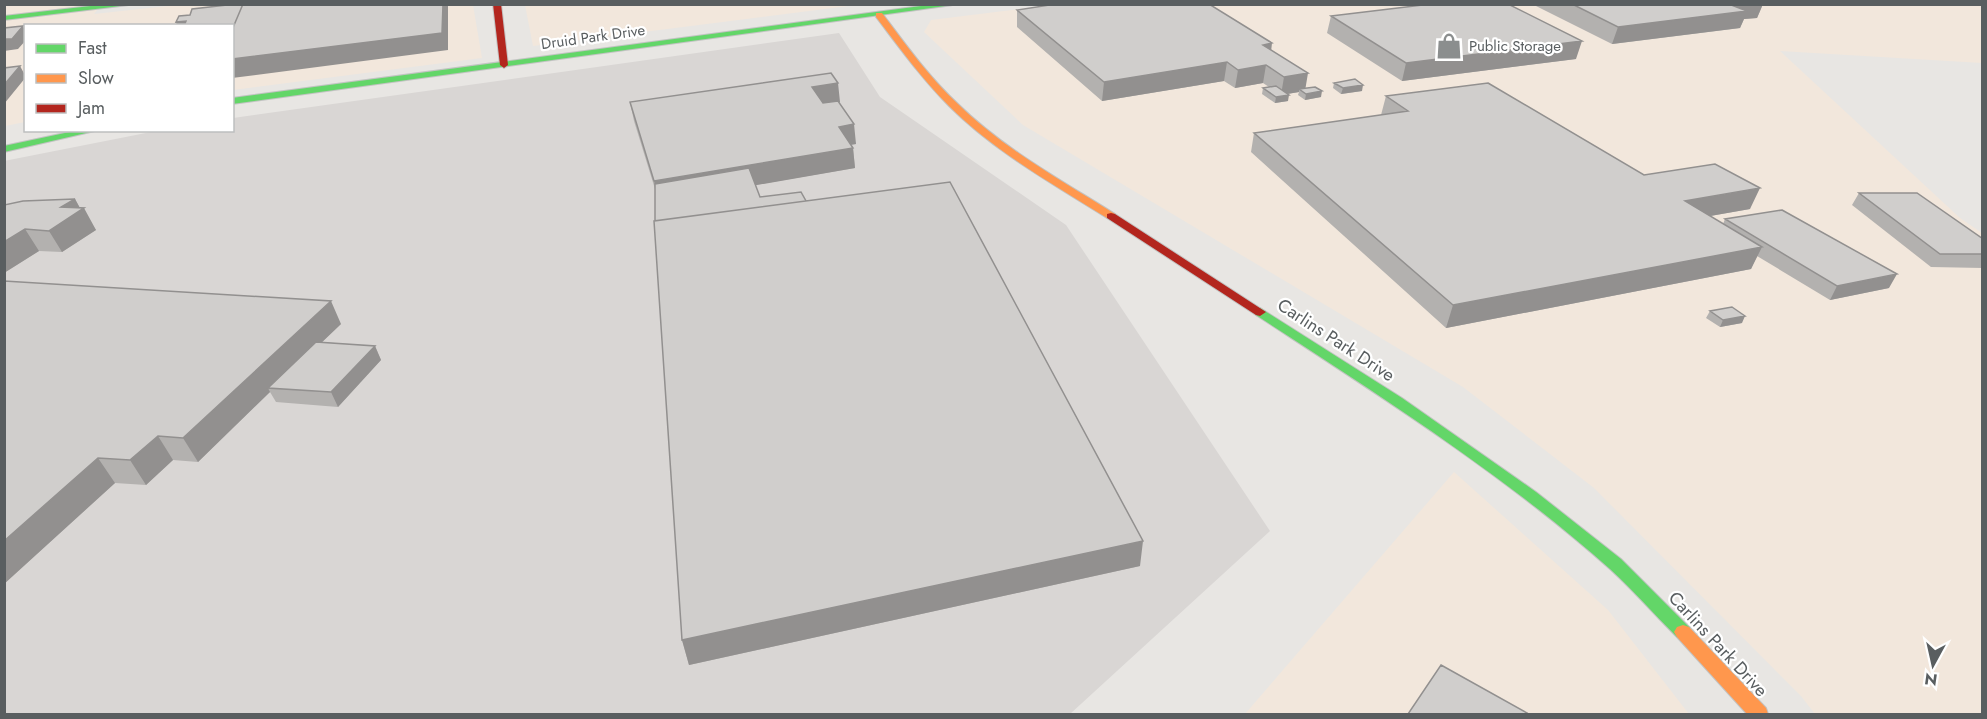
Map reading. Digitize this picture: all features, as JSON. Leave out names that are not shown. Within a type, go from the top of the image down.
[{"type":"street","points":[[4,18],[134,4]]},
{"type":"street","points":[[497,4],[504,65]]},
{"type":"street","name":"Druid Park Drive","points":[[234,101],[957,4]]},
{"type":"street","name":"Carlins Park Drive","points":[[879,15],[936,87],[965,117],[998,143],[1410,409],[1506,478],[1616,565],[1713,662],[1759,714]]},
{"type":"street","points":[[4,149],[85,132]]},
{"type":"shaded area","points":[[186,4],[473,5],[482,58],[234,90],[234,24],[24,24],[24,122],[5,126],[5,5],[101,5],[94,14]]},
{"type":"shaded area","points":[[525,4],[856,5],[533,46]]},
{"type":"shaded area","points":[[1059,4],[1982,5],[1982,63],[1780,51],[1960,218],[1982,233],[1982,714],[1815,714],[1801,696],[1594,488],[1463,387],[1023,125],[924,32],[931,20]]},
{"type":"shaded area","points":[[839,33],[880,97],[1066,225],[1270,531],[1070,714],[5,714],[4,161],[151,132],[234,132],[234,118]]},
{"type":"shaded area","points":[[1454,472],[1608,610],[1689,714],[1245,714]]},
{"type":"building","points":[[243,4],[234,25],[176,22],[179,16],[190,15],[192,9]]},
{"type":"building","points":[[243,4],[443,4],[442,33],[234,59],[234,25]]},
{"type":"building","points":[[1056,4],[1209,4],[1272,43],[1263,45],[1308,73],[1284,77],[1266,65],[1238,70],[1227,62],[1104,82],[1017,10]]},
{"type":"building","points":[[1431,4],[1508,4],[1582,41],[1406,63],[1331,16]]},
{"type":"building","points":[[1572,4],[1735,4],[1731,5],[1747,11],[1618,27]]},
{"type":"building","points":[[23,26],[12,39],[4,39],[4,28]]},
{"type":"building","points":[[20,66],[4,85],[4,68]]},
{"type":"building","points":[[831,73],[838,83],[812,87],[823,103],[838,101],[854,124],[839,127],[853,148],[654,181],[630,102]]},
{"type":"building","points":[[1355,79],[1363,85],[1343,88],[1334,83]]},
{"type":"building","points":[[1488,83],[1644,175],[1715,164],[1760,188],[1685,201],[1762,247],[1453,305],[1254,133],[1408,111],[1386,96]]},
{"type":"building","points":[[1276,86],[1289,95],[1276,97],[1263,88]]},
{"type":"building","points":[[1315,87],[1322,91],[1306,94],[1299,89]]},
{"type":"building","points":[[749,168],[760,197],[801,192],[806,201],[655,221],[655,184]]},
{"type":"building","points":[[950,182],[1143,541],[682,640],[654,221]]},
{"type":"building","points":[[1859,193],[1917,193],[1983,239],[1983,254],[1940,254]]},
{"type":"building","points":[[75,199],[61,207],[84,208],[49,231],[25,229],[4,242],[4,205],[23,201]]},
{"type":"building","points":[[1782,210],[1897,274],[1837,286],[1725,219]]},
{"type":"building","points":[[4,281],[331,301],[183,438],[158,436],[130,460],[98,458],[4,541]]},
{"type":"building","points":[[1732,307],[1745,316],[1723,320],[1710,311]]},
{"type":"building","points":[[316,342],[375,346],[331,392],[268,388]]},
{"type":"building","points":[[1441,665],[1527,713],[1408,714]]},
{"type":"traffic: fast","points":[[4,18],[134,4]]},
{"type":"traffic: fast","points":[[234,101],[957,4]]},
{"type":"traffic: fast","points":[[4,149],[85,132]]},
{"type":"traffic: fast","points":[[1260,312],[1442,432],[1531,496],[1615,564],[1683,632]]},
{"type":"traffic: slow","points":[[879,15],[931,81],[966,117],[1018,157],[1111,216]]},
{"type":"traffic: slow","points":[[1683,632],[1759,714]]},
{"type":"traffic: jam","points":[[497,4],[504,65]]},
{"type":"traffic: jam","points":[[1111,216],[1260,312]]},
{"type":"place","name":"Public Storage","points":[[1449,46]]}]
